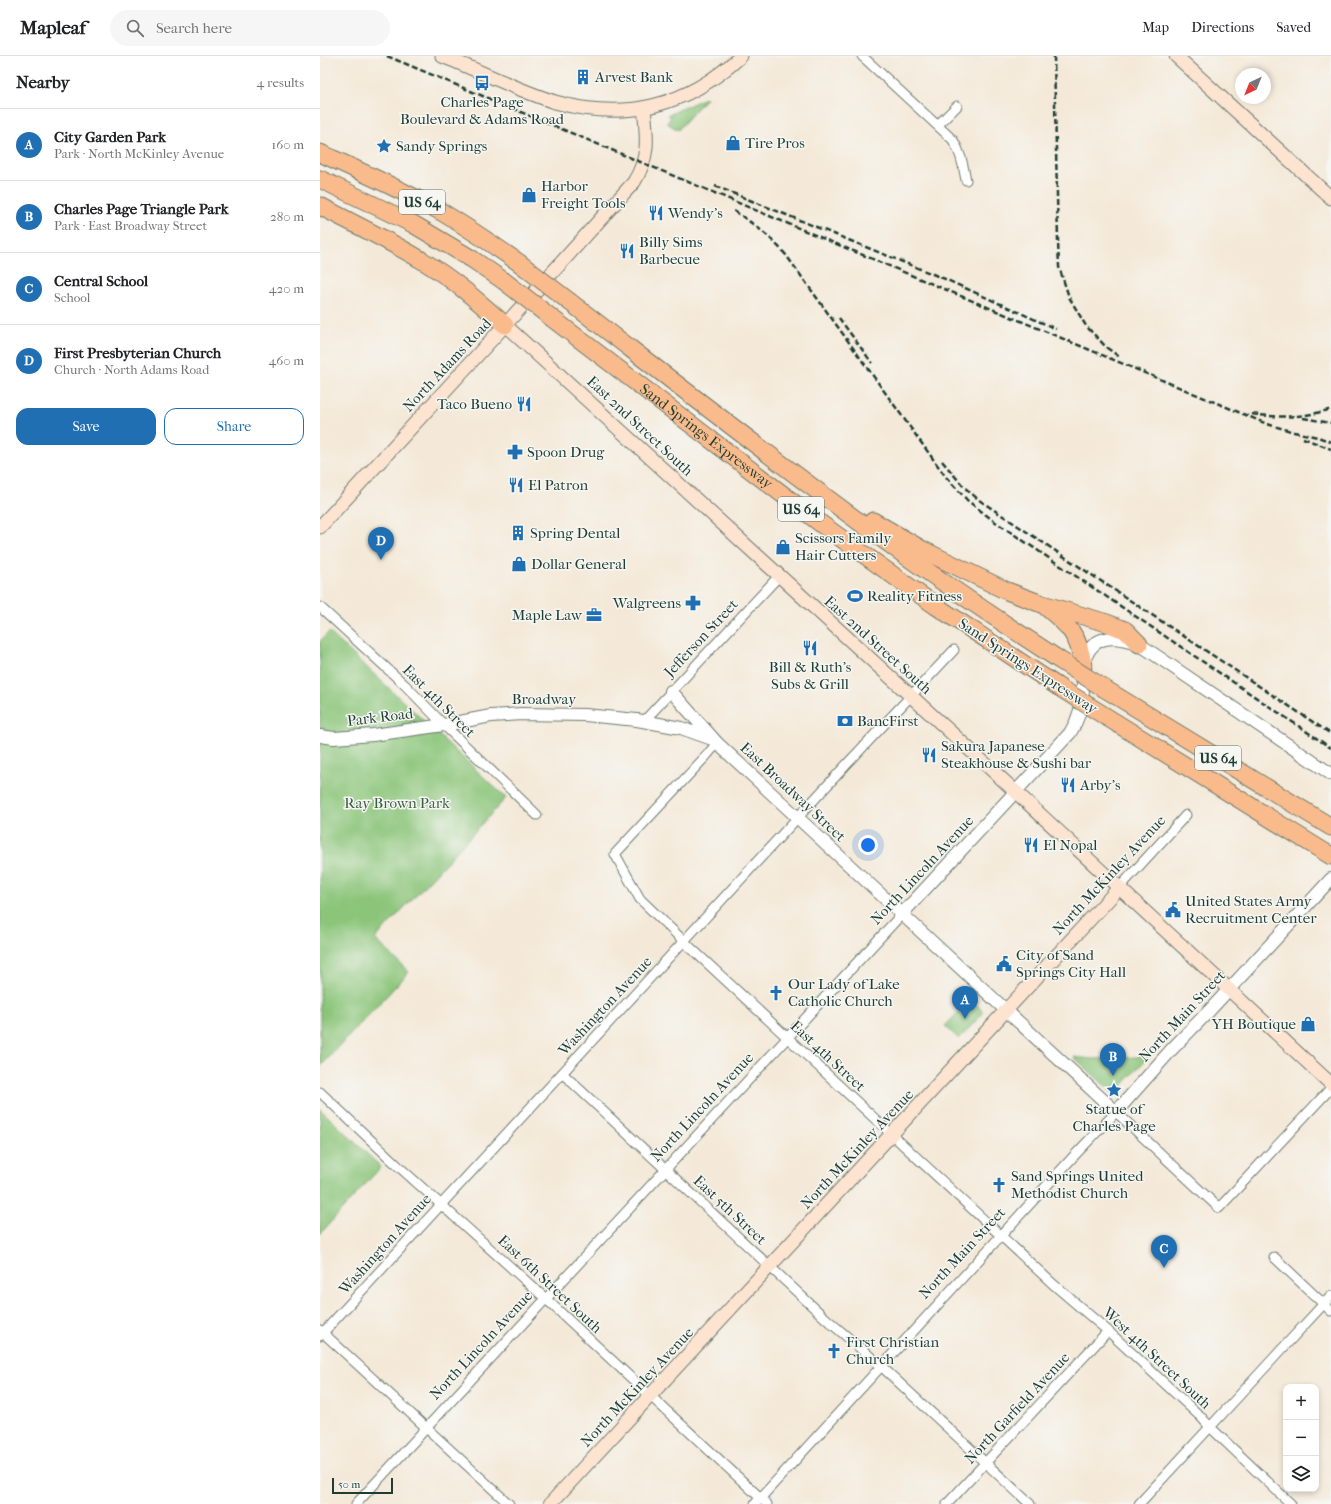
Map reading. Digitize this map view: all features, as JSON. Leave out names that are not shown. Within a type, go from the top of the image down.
[{"type":"highway","name":"Sand Springs Expressway","points":[[320,153],[403,192],[438,210],[474,232],[518,262],[813,488],[980,608],[1105,689],[1331,828]]},
{"type":"highway","name":"Sand Springs Expressway","points":[[320,179],[413,224],[472,259],[504,281],[824,526],[936,606],[1057,686],[1324,851]]},
{"type":"highway","points":[[320,206],[402,248],[424,261],[448,278],[505,325]]},
{"type":"highway","points":[[813,488],[923,550],[972,575],[1007,591],[1039,603],[1107,623],[1125,630],[1139,644]]},
{"type":"highway","points":[[1039,603],[1061,620],[1072,632],[1081,651],[1083,666]]},
{"type":"main road","points":[[442,56],[515,87],[556,102],[588,109],[606,110],[627,110],[661,104],[696,90],[711,81],[741,56]]},
{"type":"main road","points":[[1176,56],[1331,198]]},
{"type":"main road","name":"North Adams Road","points":[[320,527],[598,224],[634,182],[642,169],[647,148],[644,108]]},
{"type":"main road","name":"East 2nd Street South","points":[[505,325],[1015,792],[1331,1084]]},
{"type":"main road","name":"North McKinley Avenue","points":[[550,1504],[1119,888]]},
{"type":"street","points":[[862,56],[953,140],[958,148],[962,160],[966,180]]},
{"type":"street","points":[[938,126],[956,106]]},
{"type":"street","name":"Jefferson Street","points":[[644,721],[779,576]]},
{"type":"street","name":"East 4th Street","points":[[320,607],[405,685],[537,815]]},
{"type":"street","points":[[1083,666],[1092,647],[1105,639],[1124,639],[1139,644],[1331,774]]},
{"type":"street","name":"Washington Avenue","points":[[321,1333],[954,650]]},
{"type":"street","name":"North Lincoln Avenue","points":[[356,1504],[1070,732],[1077,722],[1080,710],[1083,692],[1083,666]]},
{"type":"street","points":[[671,691],[715,741]]},
{"type":"street","name":"Broadway","points":[[444,725],[491,716],[521,714],[585,715],[644,721]]},
{"type":"street","name":"East Broadway Street","points":[[644,721],[681,728],[715,741],[901,915],[1116,1112]]},
{"type":"street","name":"Park Road","points":[[320,736],[334,738],[373,735],[444,725]]},
{"type":"street","name":"East 4th Street","points":[[715,741],[708,754],[615,854],[640,899],[683,942],[1000,1236]]},
{"type":"street","name":"North McKinley Avenue","points":[[1119,888],[1186,815]]},
{"type":"street","name":"North Main Street","points":[[761,1502],[880,1366],[1116,1112],[1172,1049],[1329,885]]},
{"type":"street","name":"East 5th Street","points":[[562,1072],[824,1317],[880,1366],[1030,1504]]},
{"type":"street","points":[[1116,1112],[1219,1208],[1331,1088]]},
{"type":"street","name":"East 6th Street South","points":[[320,1092],[397,1165],[546,1299],[761,1502]]},
{"type":"street","name":"West 4th Street South","points":[[1000,1236],[1108,1331],[1202,1418],[1291,1504]]},
{"type":"street","points":[[1274,1257],[1331,1312]]},
{"type":"street","points":[[1139,1504],[1331,1296]]},
{"type":"street","name":"North Garfield Avenue","points":[[947,1504],[1108,1331]]},
{"type":"street","points":[[321,1333],[509,1504]]},
{"type":"green space","points":[[707,97],[678,130],[667,123],[671,117],[668,115]]},
{"type":"green space","name":"Ray Brown Park","points":[[329,632],[506,798],[375,939],[409,972],[320,1067],[320,641]]},
{"type":"green space","points":[[971,999],[984,1012],[959,1039],[945,1026]]},
{"type":"green space","points":[[1151,1052],[1152,1053],[1114,1094],[1074,1057],[1093,1059],[1137,1057]]},
{"type":"green space","points":[[320,1109],[381,1167],[320,1234]]},
{"type":"railway","points":[[387,56],[1267,424],[1318,437],[1331,442]]},
{"type":"railway","points":[[1054,56],[1059,267],[1069,297],[1086,326],[1107,348],[1121,358]]},
{"type":"railway","points":[[715,186],[945,279],[1056,329]]},
{"type":"railway","points":[[734,211],[762,231],[786,255],[946,477],[968,501],[994,521],[1331,748]]},
{"type":"railway","points":[[839,318],[872,363]]},
{"type":"railway","points":[[1252,414],[1302,416],[1331,409]]},
{"type":"railway","points":[[1303,418],[1331,423]]},
{"type":"railway","points":[[1303,438],[1331,449]]},
{"type":"railway","points":[[942,461],[964,487],[979,500],[1331,734]]},
{"type":"place","name":"Arvest Bank","points":[[583,77]]},
{"type":"place","name":"Charles Page Boulevard & Adams Road","points":[[482,83]]},
{"type":"place","name":"Tire Pros","points":[[733,143]]},
{"type":"place","name":"Sandy Springs","points":[[384,146]]},
{"type":"place","name":"Harbor Freight Tools","points":[[529,195]]},
{"type":"place","name":"Wendy's","points":[[656,213]]},
{"type":"place","name":"Billy Sims Barbecue","points":[[627,251]]},
{"type":"place","name":"Taco Bueno","points":[[524,404]]},
{"type":"place","name":"Spoon Drug","points":[[515,452]]},
{"type":"place","name":"El Patron","points":[[516,485]]},
{"type":"place","name":"Spring Dental","points":[[518,533]]},
{"type":"place","name":"Scissors Family Hair Cutters","points":[[783,547]]},
{"type":"place","name":"First Presbyterian Church","points":[[381,560]]},
{"type":"place","name":"Dollar General","points":[[519,564]]},
{"type":"place","name":"Reality Fitness","points":[[855,596]]},
{"type":"place","name":"Walgreens","points":[[693,603]]},
{"type":"place","name":"Maple Law","points":[[594,615]]},
{"type":"place","name":"Bill & Ruth's Subs & Grill","points":[[810,648]]},
{"type":"place","name":"BancFirst","points":[[845,721]]},
{"type":"place","name":"Sakura Japanese Steakhouse & Sushi bar","points":[[929,755]]},
{"type":"place","name":"Arby's","points":[[1068,785]]},
{"type":"place","name":"El Nopal","points":[[1031,845]]},
{"type":"place","name":"United States Army Recruitment Center","points":[[1173,910]]},
{"type":"place","name":"City of Sand Springs City Hall","points":[[1004,964]]},
{"type":"place","name":"Our Lady of Lake Catholic Church","points":[[776,993]]},
{"type":"place","name":"City Garden Park","points":[[965,1019]]},
{"type":"place","name":"YH Boutique","points":[[1308,1024]]},
{"type":"place","name":"Charles Page Triangle Park","points":[[1113,1076]]},
{"type":"place","name":"Statue of Charles Page","points":[[1114,1090]]},
{"type":"place","name":"Sand Springs United Methodist Church","points":[[999,1185]]},
{"type":"place","name":"Central School","points":[[1164,1268]]},
{"type":"place","name":"First Christian Church","points":[[834,1351]]}]
